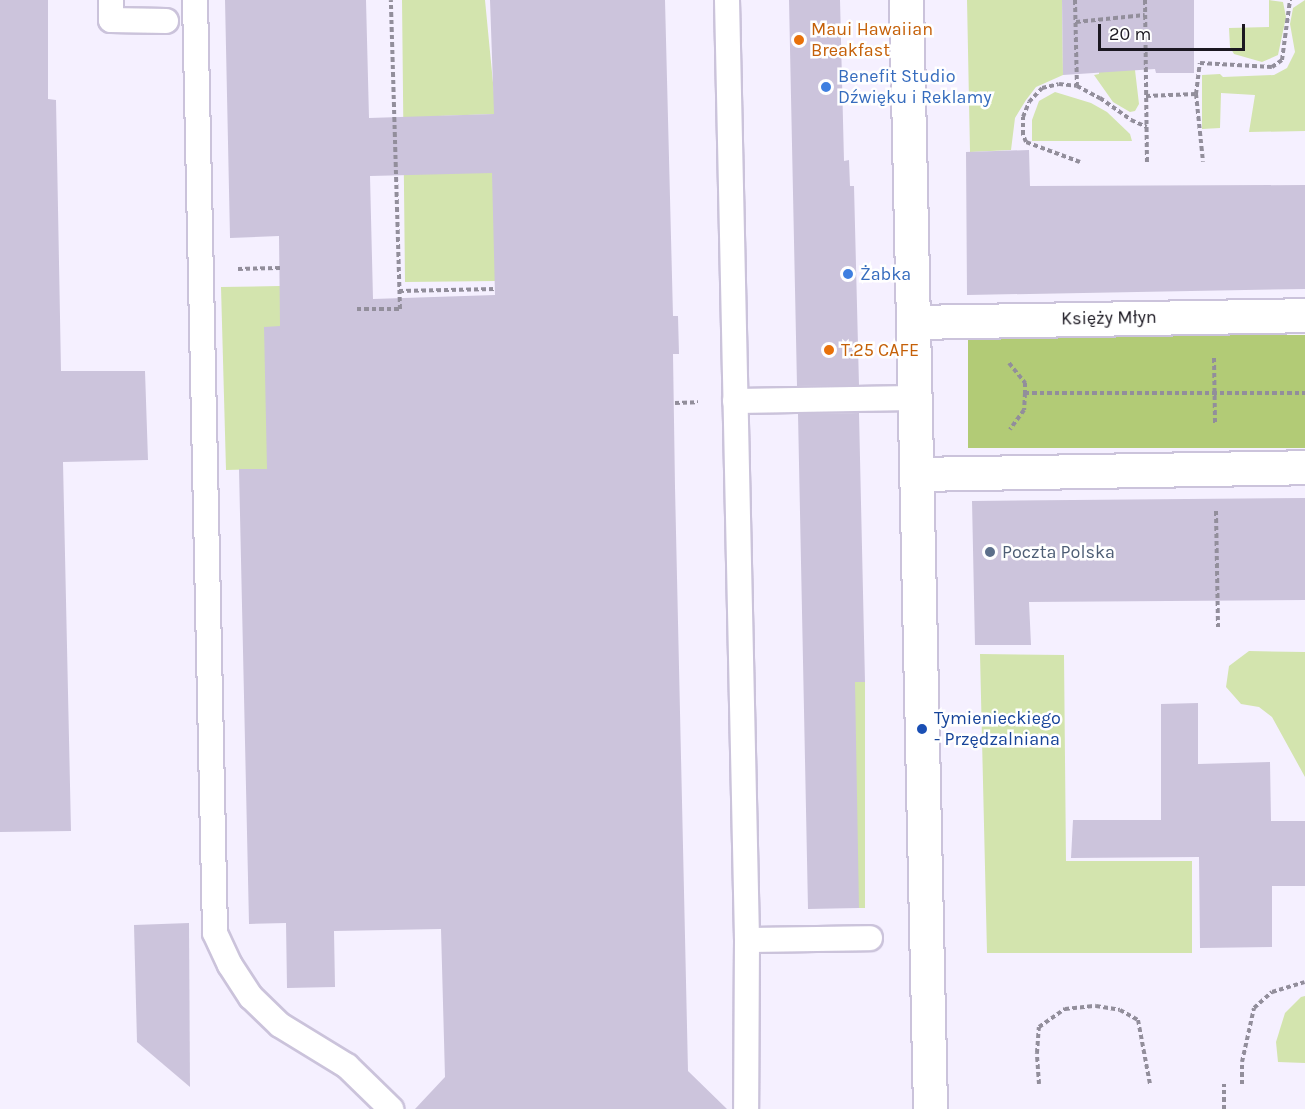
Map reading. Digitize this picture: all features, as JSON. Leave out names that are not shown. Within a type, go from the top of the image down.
[{"type":"street","points":[[906,0],[930,1109]]},
{"type":"street","name":"Księży Młyn","points":[[913,322],[1305,315]]},
{"type":"street","points":[[916,474],[1305,467]]},
{"type":"lane","points":[[111,0],[111,20],[166,21]]},
{"type":"lane","points":[[195,0],[215,933],[230,964],[251,997],[280,1025],[347,1066],[391,1109]]},
{"type":"lane","points":[[727,0],[747,940],[746,1109]]},
{"type":"lane","points":[[735,401],[915,398]]},
{"type":"lane","points":[[747,940],[870,938]]},
{"type":"path","points":[[357,309],[400,309],[392,0]]},
{"type":"path","points":[[1075,0],[1077,86]]},
{"type":"path","points":[[1145,0],[1147,163]]},
{"type":"path","points":[[1203,162],[1196,94],[1200,63],[1272,67],[1282,60],[1290,0]]},
{"type":"path","points":[[1076,22],[1145,15]]},
{"type":"path","points":[[1080,162],[1026,142],[1023,135],[1023,117],[1029,102],[1042,88],[1059,84],[1077,86],[1100,98],[1131,120],[1147,127]]},
{"type":"path","points":[[1146,96],[1196,94]]},
{"type":"path","points":[[399,291],[495,289]]},
{"type":"path","points":[[1214,316],[1218,627]]},
{"type":"path","points":[[997,320],[1002,354],[1025,383],[1024,410],[1014,426],[1000,437],[1001,472]]},
{"type":"path","points":[[1025,393],[1305,393]]},
{"type":"path","points":[[1242,1084],[1242,1062],[1254,1008],[1272,992],[1305,982]]},
{"type":"path","points":[[1039,1084],[1036,1053],[1039,1027],[1065,1010],[1096,1006],[1120,1010],[1138,1020],[1150,1084]]},
{"type":"path","points":[[1224,1084],[1224,1109]]},
{"type":"green space","points":[[402,0],[485,0],[496,114],[438,116],[439,170],[494,170],[496,281],[405,282]]},
{"type":"green space","points":[[967,0],[1062,0],[1063,75],[1036,87],[1026,100],[1015,118],[1011,150],[970,152]]},
{"type":"green space","points":[[1269,0],[1283,2],[1286,17],[1278,55],[1262,62],[1234,54],[1230,47],[1229,28],[1269,27]]},
{"type":"green space","points":[[1305,0],[1305,131],[1249,132],[1255,95],[1221,93],[1220,128],[1202,129],[1202,75],[1220,74],[1223,77],[1274,75],[1287,68],[1295,52],[1290,24],[1293,8]]},
{"type":"green space","points":[[1098,25],[1135,70],[1139,104],[1135,111],[1130,112],[1113,102],[1094,75],[1099,74]]},
{"type":"green space","points":[[1055,92],[1091,103],[1107,112],[1130,134],[1132,141],[1032,141],[1032,120],[1039,101]]},
{"type":"green space","points":[[280,286],[280,326],[267,469],[226,470],[221,287]]},
{"type":"green space","points":[[968,335],[1305,335],[1305,448],[968,448]]},
{"type":"green space","points":[[1249,651],[1305,652],[1305,777],[1272,717],[1259,707],[1241,704],[1226,687],[1229,666]]},
{"type":"green space","points":[[980,654],[1064,655],[1066,861],[1192,861],[1192,953],[987,953]]},
{"type":"green space","points":[[855,682],[865,682],[865,908],[855,908]]},
{"type":"green space","points":[[1305,996],[1305,1063],[1278,1062],[1276,1042],[1285,1013],[1301,997]]},
{"type":"building","points":[[0,0],[48,0],[48,99],[56,100],[61,371],[145,371],[148,460],[63,462],[71,831],[0,832]]},
{"type":"building","points":[[225,0],[366,0],[369,118],[494,114],[490,0],[665,0],[673,316],[678,316],[679,354],[673,354],[688,1071],[727,1109],[415,1109],[445,1077],[441,929],[334,931],[335,987],[287,988],[286,923],[249,924],[239,469],[267,469],[264,327],[280,326],[279,236],[230,238]],"holes":[[[492,173],[495,295],[373,299],[370,176]]]},
{"type":"building","points":[[789,0],[840,0],[844,161],[849,160],[850,186],[854,186],[859,385],[797,386]]},
{"type":"building","points":[[1062,0],[1194,0],[1194,73],[1156,73],[1155,69],[1063,75]]},
{"type":"building","points":[[1029,150],[1030,186],[1305,185],[1305,289],[967,295],[966,152]]},
{"type":"building","points":[[859,413],[865,682],[855,682],[859,908],[808,909],[798,414]]},
{"type":"building","points":[[1305,498],[1305,600],[1029,602],[1031,645],[975,645],[972,501]]},
{"type":"building","points":[[1198,703],[1198,764],[1270,762],[1271,821],[1305,821],[1305,886],[1272,886],[1272,947],[1200,948],[1199,857],[1071,858],[1073,820],[1161,820],[1161,704]]},
{"type":"building","points":[[189,923],[190,1087],[137,1042],[134,925]]},
{"type":"place","name":"Maui Hawaiian Breakfast","points":[[799,40]]},
{"type":"place","name":"Benefit Studio Dźwięku i Reklamy","points":[[826,87]]},
{"type":"place","name":"Żabka","points":[[848,274]]},
{"type":"place","name":"T.25 CAFE","points":[[829,350]]},
{"type":"place","name":"Poczta Polska","points":[[990,552]]},
{"type":"place","name":"Tymienieckiego - Przędzalniana","points":[[922,729]]}]
